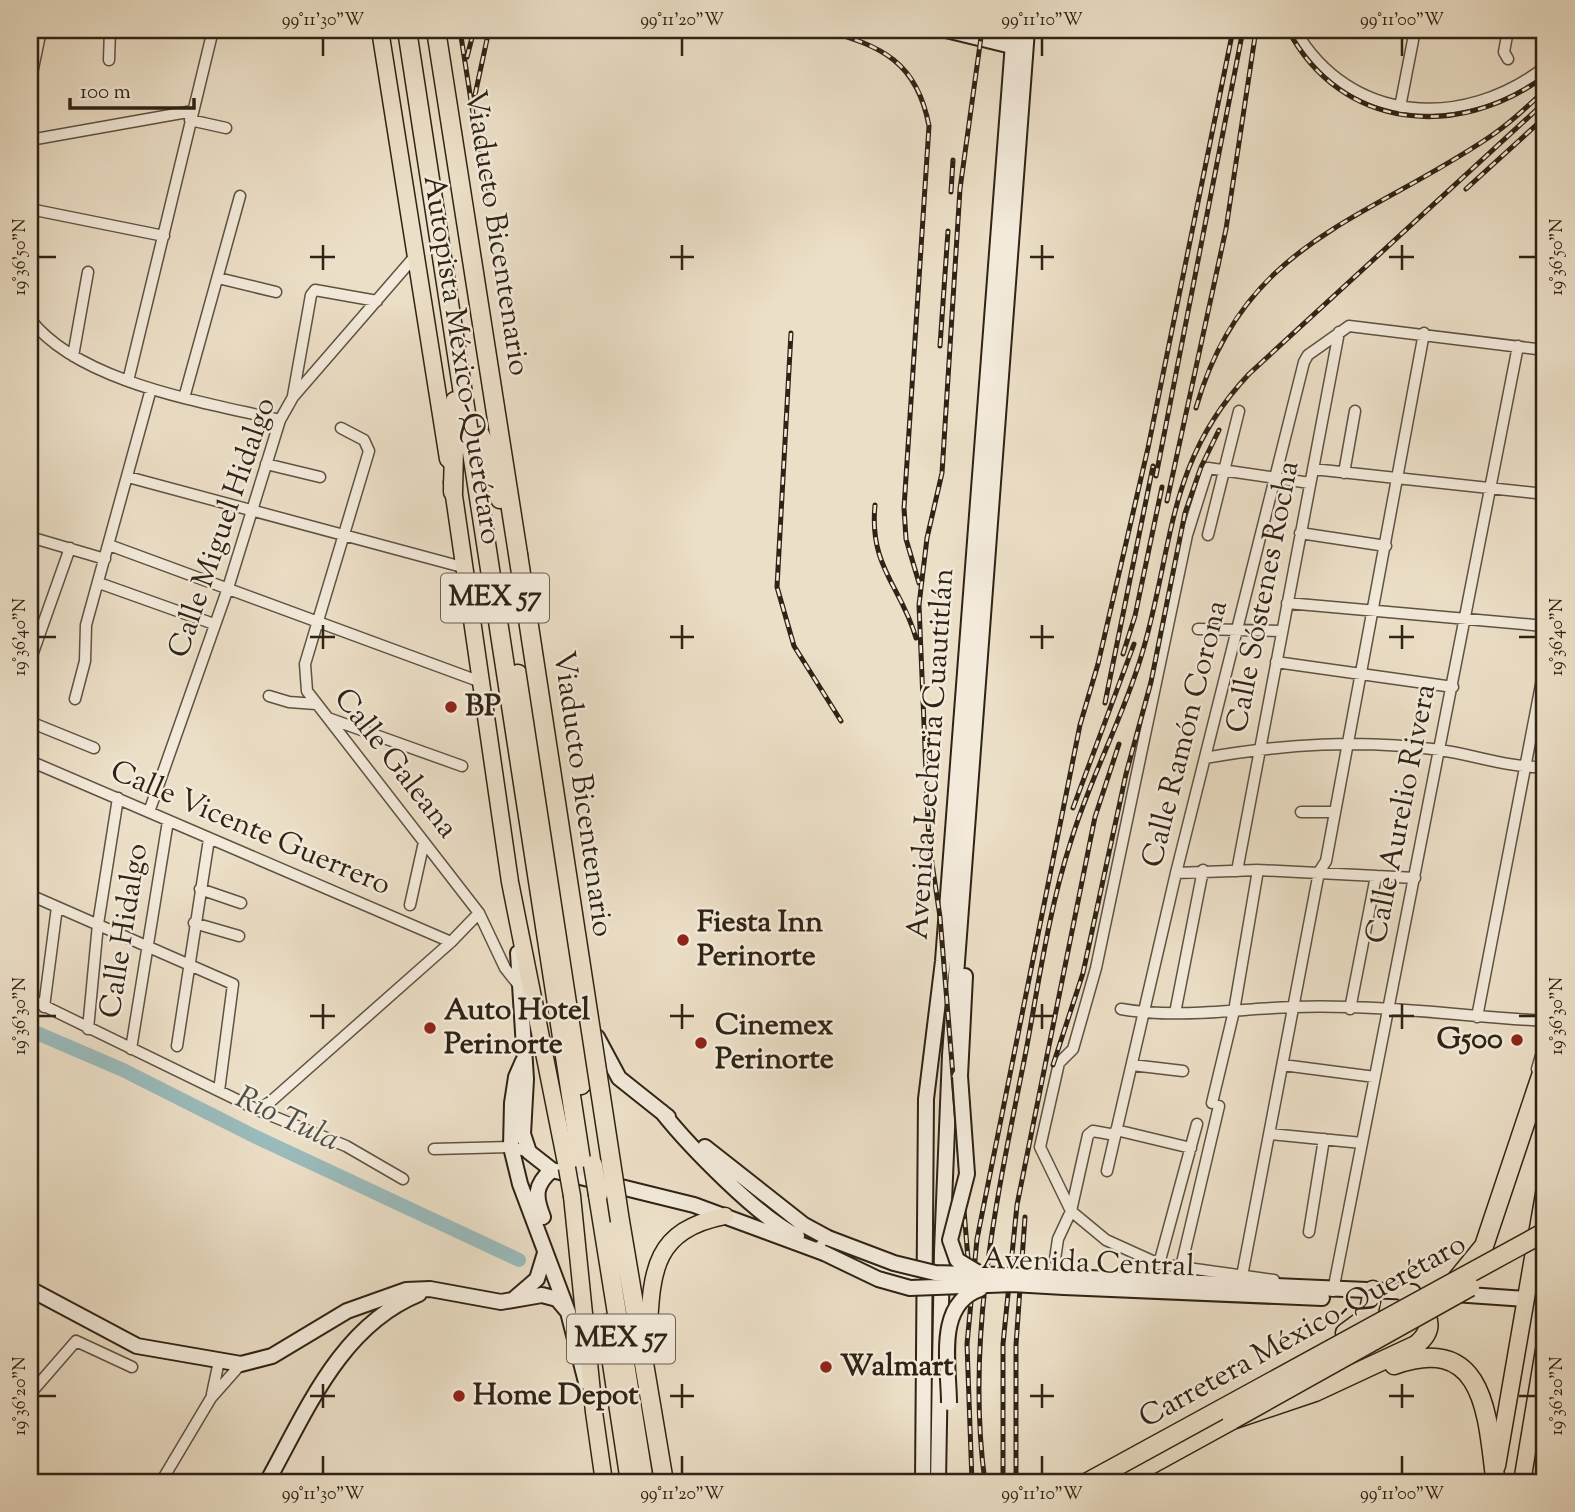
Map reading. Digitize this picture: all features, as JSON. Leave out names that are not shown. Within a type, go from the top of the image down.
[{"type":"highway","name":"MEX 57","points":[[407,30],[574,1168],[586,1195],[644,1482]]},
{"type":"highway","name":"MEX 57","points":[[418,30],[564,962],[574,1168]]},
{"type":"highway","name":"Viaducto Bicentenario","points":[[436,30],[526,596],[580,971],[664,1482]]},
{"type":"highway","points":[[453,492],[456,352]]},
{"type":"highway","points":[[481,436],[526,596]]},
{"type":"highway","points":[[558,779],[564,962]]},
{"type":"highway","points":[[1453,1283],[1483,1246],[1543,1070]]},
{"type":"highway","name":"MEX 57","points":[[586,1195],[631,1482]]},
{"type":"highway","name":"Carretera México-Querétaro","points":[[1088,1482],[1545,1232]]},
{"type":"highway","name":"Carretera México-Querétaro","points":[[1119,1482],[1545,1244]]},
{"type":"highway","points":[[1154,1445],[1192,1417],[1351,1329],[1368,1316],[1365,1290]]},
{"type":"highway","points":[[1307,1395],[1401,1353],[1423,1339],[1429,1325],[1426,1311],[1403,1291]]},
{"type":"highway","points":[[1232,1420],[1409,1360],[1438,1358],[1457,1364],[1473,1379],[1483,1396],[1495,1480]]},
{"type":"main road","name":"Autopista México-Querétaro","points":[[380,30],[466,568],[528,994],[574,1168]]},
{"type":"main road","name":"Autopista México-Querétaro","points":[[443,30],[526,596],[648,1342]]},
{"type":"main road","points":[[947,30],[1019,47]]},
{"type":"main road","name":"Avenida Lecheria Cuautitlán","points":[[1014,30],[1019,47]]},
{"type":"main road","name":"Avenida Lecheria Cuautitlán","points":[[923,1482],[926,1099],[943,961],[1019,47],[1027,30]]},
{"type":"main road","name":"Avenida Lecheria Cuautitlán","points":[[938,1482],[941,1283],[950,1055],[987,443]]},
{"type":"main road","points":[[960,919],[966,957],[960,1076],[967,1174],[950,1240],[957,1260],[982,1274]]},
{"type":"main road","points":[[528,994],[523,1061],[526,1079],[523,1133],[529,1152],[574,1168]]},
{"type":"main road","points":[[597,1037],[619,1078],[662,1112],[684,1140],[788,1232],[820,1246],[925,1282],[941,1283]]},
{"type":"main road","points":[[523,1061],[516,1077],[512,1104],[512,1147],[520,1184],[568,1312],[594,1412]]},
{"type":"main road","name":"Avenida Central","points":[[662,1112],[804,1225],[828,1238],[915,1269],[1305,1299],[1333,1297],[1365,1290]]},
{"type":"main road","points":[[535,1295],[553,1270],[553,1242],[536,1192],[538,1183],[574,1168]]},
{"type":"main road","name":"Avenida Central","points":[[574,1168],[694,1205],[824,1253],[878,1279],[910,1287],[1064,1282],[1403,1291],[1526,1299]]},
{"type":"main road","points":[[1495,1480],[1545,1188]]},
{"type":"main road","points":[[586,1195],[594,1412],[604,1482]]},
{"type":"main road","points":[[671,1482],[648,1342],[655,1266],[666,1245],[691,1226],[725,1216],[766,1215]]},
{"type":"main road","points":[[514,1298],[537,1279],[545,1253]]},
{"type":"main road","points":[[30,1279],[137,1346],[241,1364],[272,1356],[370,1300],[405,1290],[430,1289],[491,1301],[535,1295],[557,1299],[568,1312]]},
{"type":"main road","points":[[948,1482],[948,1327],[951,1313],[968,1294],[992,1285]]},
{"type":"main road","points":[[30,1289],[75,1309]]},
{"type":"main road","points":[[267,1482],[353,1339],[374,1319],[402,1301],[430,1289]]},
{"type":"main road","points":[[1522,1482],[1545,1344]]},
{"type":"street","points":[[30,83],[41,30]]},
{"type":"street","points":[[109,60],[110,30]]},
{"type":"street","points":[[128,381],[213,30]]},
{"type":"street","points":[[1295,30],[1327,71],[1379,103],[1400,107],[1424,109],[1478,103],[1502,95],[1545,67]]},
{"type":"street","points":[[1301,41],[1309,30]]},
{"type":"street","points":[[1400,107],[1415,30]]},
{"type":"street","points":[[1508,30],[1504,52],[1508,59]]},
{"type":"street","points":[[30,139],[191,116],[226,128]]},
{"type":"street","points":[[184,398],[240,196]]},
{"type":"street","points":[[30,209],[163,236]]},
{"type":"street","name":"Calle Miguel Hidalgo","points":[[149,813],[228,588],[280,420],[293,397],[416,254]]},
{"type":"street","points":[[74,356],[88,272]]},
{"type":"street","points":[[218,278],[276,292]]},
{"type":"street","points":[[293,397],[311,295],[315,290],[377,301]]},
{"type":"street","points":[[30,319],[43,336],[74,356],[128,381],[184,398],[280,420]]},
{"type":"street","points":[[1341,330],[1424,333],[1545,350]]},
{"type":"street","name":"Calle Sóstenes Rocha","points":[[1237,870],[1341,330]]},
{"type":"street","name":"Calle Ramón Corona","points":[[1107,1171],[1176,873],[1304,362],[1341,330]]},
{"type":"street","points":[[1242,1276],[1319,872],[1326,861],[1362,675],[1424,333]]},
{"type":"street","name":"Calle Aurelio Rivera","points":[[1333,1291],[1518,346]]},
{"type":"street","points":[[75,699],[85,661],[86,625],[152,389]]},
{"type":"street","points":[[1208,535],[1239,411]]},
{"type":"street","points":[[1344,473],[1355,411]]},
{"type":"street","name":"Calle Galeana","points":[[341,428],[364,440],[369,451],[317,622],[304,677],[307,691],[480,913],[505,968],[528,994]]},
{"type":"street","points":[[267,464],[320,477]]},
{"type":"street","points":[[1310,482],[1208,468],[1187,535],[1096,968],[1073,1049],[1059,1063],[1039,1141],[1042,1155],[1071,1211],[1106,1240],[1159,1264],[1310,1284],[1333,1291]]},
{"type":"street","points":[[1313,469],[1545,494]]},
{"type":"street","points":[[128,477],[466,568]]},
{"type":"street","points":[[1300,533],[1386,546]]},
{"type":"street","points":[[30,537],[105,559]]},
{"type":"street","points":[[109,545],[481,682]]},
{"type":"street","points":[[30,661],[32,646],[69,548]]},
{"type":"street","points":[[99,583],[214,624]]},
{"type":"street","points":[[1287,603],[1545,626]]},
{"type":"street","points":[[1198,629],[1282,631]]},
{"type":"street","points":[[1276,662],[1453,687]]},
{"type":"street","points":[[1476,1017],[1545,664]]},
{"type":"street","points":[[269,695],[289,702],[316,704]]},
{"type":"street","points":[[326,717],[463,766]]},
{"type":"street","points":[[30,722],[94,748]]},
{"type":"street","points":[[1205,758],[1260,748],[1349,742],[1441,750],[1525,768],[1545,767]]},
{"type":"street","points":[[30,774],[31,762]]},
{"type":"street","name":"Calle Vicente Guerrero","points":[[31,762],[451,942]]},
{"type":"street","points":[[88,1029],[98,924],[118,798]]},
{"type":"street","points":[[1301,812],[1335,813]]},
{"type":"street","name":"Calle Hidalgo","points":[[131,1049],[146,943],[168,821]]},
{"type":"street","points":[[177,1046],[209,839]]},
{"type":"street","points":[[410,905],[424,842]]},
{"type":"street","points":[[1175,1013],[1203,870]]},
{"type":"street","points":[[1181,1267],[1234,1011],[1258,870]]},
{"type":"street","points":[[1176,873],[1258,870],[1415,878]]},
{"type":"street","points":[[1350,1009],[1376,876]]},
{"type":"street","points":[[200,889],[241,903]]},
{"type":"street","points":[[30,895],[146,943],[188,963],[194,969],[233,984],[219,1091]]},
{"type":"street","points":[[44,1007],[57,907]]},
{"type":"street","points":[[260,1111],[451,942],[480,913]]},
{"type":"street","points":[[194,923],[239,936]]},
{"type":"street","points":[[30,999],[260,1111],[346,1146],[403,1179]]},
{"type":"street","points":[[1121,1009],[1145,1013],[1175,1013],[1295,1007],[1545,1021]]},
{"type":"street","points":[[1423,1292],[1454,1271],[1485,1228],[1545,1042]]},
{"type":"street","points":[[1132,1065],[1183,1071]]},
{"type":"street","points":[[1283,1065],[1376,1077]]},
{"type":"street","points":[[1159,1264],[1197,1124]]},
{"type":"street","points":[[1055,1259],[1058,1239],[1071,1211],[1090,1132],[1116,1133],[1191,1148]]},
{"type":"street","points":[[1270,1134],[1362,1143]]},
{"type":"street","points":[[1309,1232],[1324,1139]]},
{"type":"street","points":[[434,1149],[512,1147],[529,1152]]},
{"type":"street","points":[[30,1394],[76,1341],[132,1367]]},
{"type":"street","points":[[211,1398],[219,1361]]},
{"type":"street","points":[[160,1482],[211,1398],[241,1364]]},
{"type":"waterway","name":"Río Tula","points":[[30,1030],[123,1070],[254,1136],[519,1260]]},
{"type":"railway","points":[[460,30],[486,197]]},
{"type":"railway","points":[[467,57],[474,30]]},
{"type":"railway","points":[[475,95],[489,30]]},
{"type":"railway","points":[[824,30],[863,43],[894,60],[916,86],[929,126],[904,508],[906,539],[919,583]]},
{"type":"railway","points":[[968,1259],[940,917],[929,843],[919,605],[927,538],[942,473],[960,189],[982,30]]},
{"type":"railway","points":[[972,1482],[967,1344],[977,1239],[1080,725],[1098,664],[1148,448],[1233,30]]},
{"type":"railway","points":[[1156,476],[1243,30]]},
{"type":"railway","points":[[1167,501],[1226,229],[1256,30]]},
{"type":"railway","points":[[1288,30],[1311,64],[1339,89],[1370,106],[1404,115],[1440,116],[1476,110],[1511,97],[1545,76]]},
{"type":"railway","points":[[1196,408],[1217,352],[1244,308],[1276,272],[1353,217],[1488,138],[1545,90]]},
{"type":"railway","points":[[985,1482],[979,1373],[988,1265],[995,1211],[1045,945],[1063,867],[1079,818],[1141,657],[1176,508],[1187,474],[1201,441],[1222,407],[1249,374],[1545,102]]},
{"type":"railway","points":[[1466,189],[1545,117]]},
{"type":"railway","points":[[951,192],[953,160]]},
{"type":"railway","points":[[940,346],[948,231]]},
{"type":"railway","points":[[791,333],[777,587],[794,646],[841,721]]},
{"type":"railway","points":[[1053,1065],[1083,973],[1126,774],[1151,682],[1185,513],[1201,467],[1219,430]]},
{"type":"railway","points":[[1105,703],[1153,466]]},
{"type":"railway","points":[[1123,654],[1135,616],[1162,487]]},
{"type":"railway","points":[[875,505],[874,526],[881,561],[916,638]]},
{"type":"railway","points":[[1073,808],[1134,644]]},
{"type":"railway","points":[[1003,1482],[1003,1344],[1017,1205],[1095,817],[1119,744]]},
{"type":"railway","points":[[1016,1482],[1016,1345],[1025,1217]]},
{"type":"place","name":"BP","points":[[451,707]]},
{"type":"place","name":"Fiesta Inn Perinorte","points":[[683,940]]},
{"type":"place","name":"Auto Hotel Perinorte","points":[[430,1028]]},
{"type":"place","name":"G500","points":[[1517,1040]]},
{"type":"place","name":"Cinemex Perinorte","points":[[701,1043]]},
{"type":"place","name":"Walmart","points":[[826,1367]]},
{"type":"place","name":"Home Depot","points":[[459,1396]]}]
